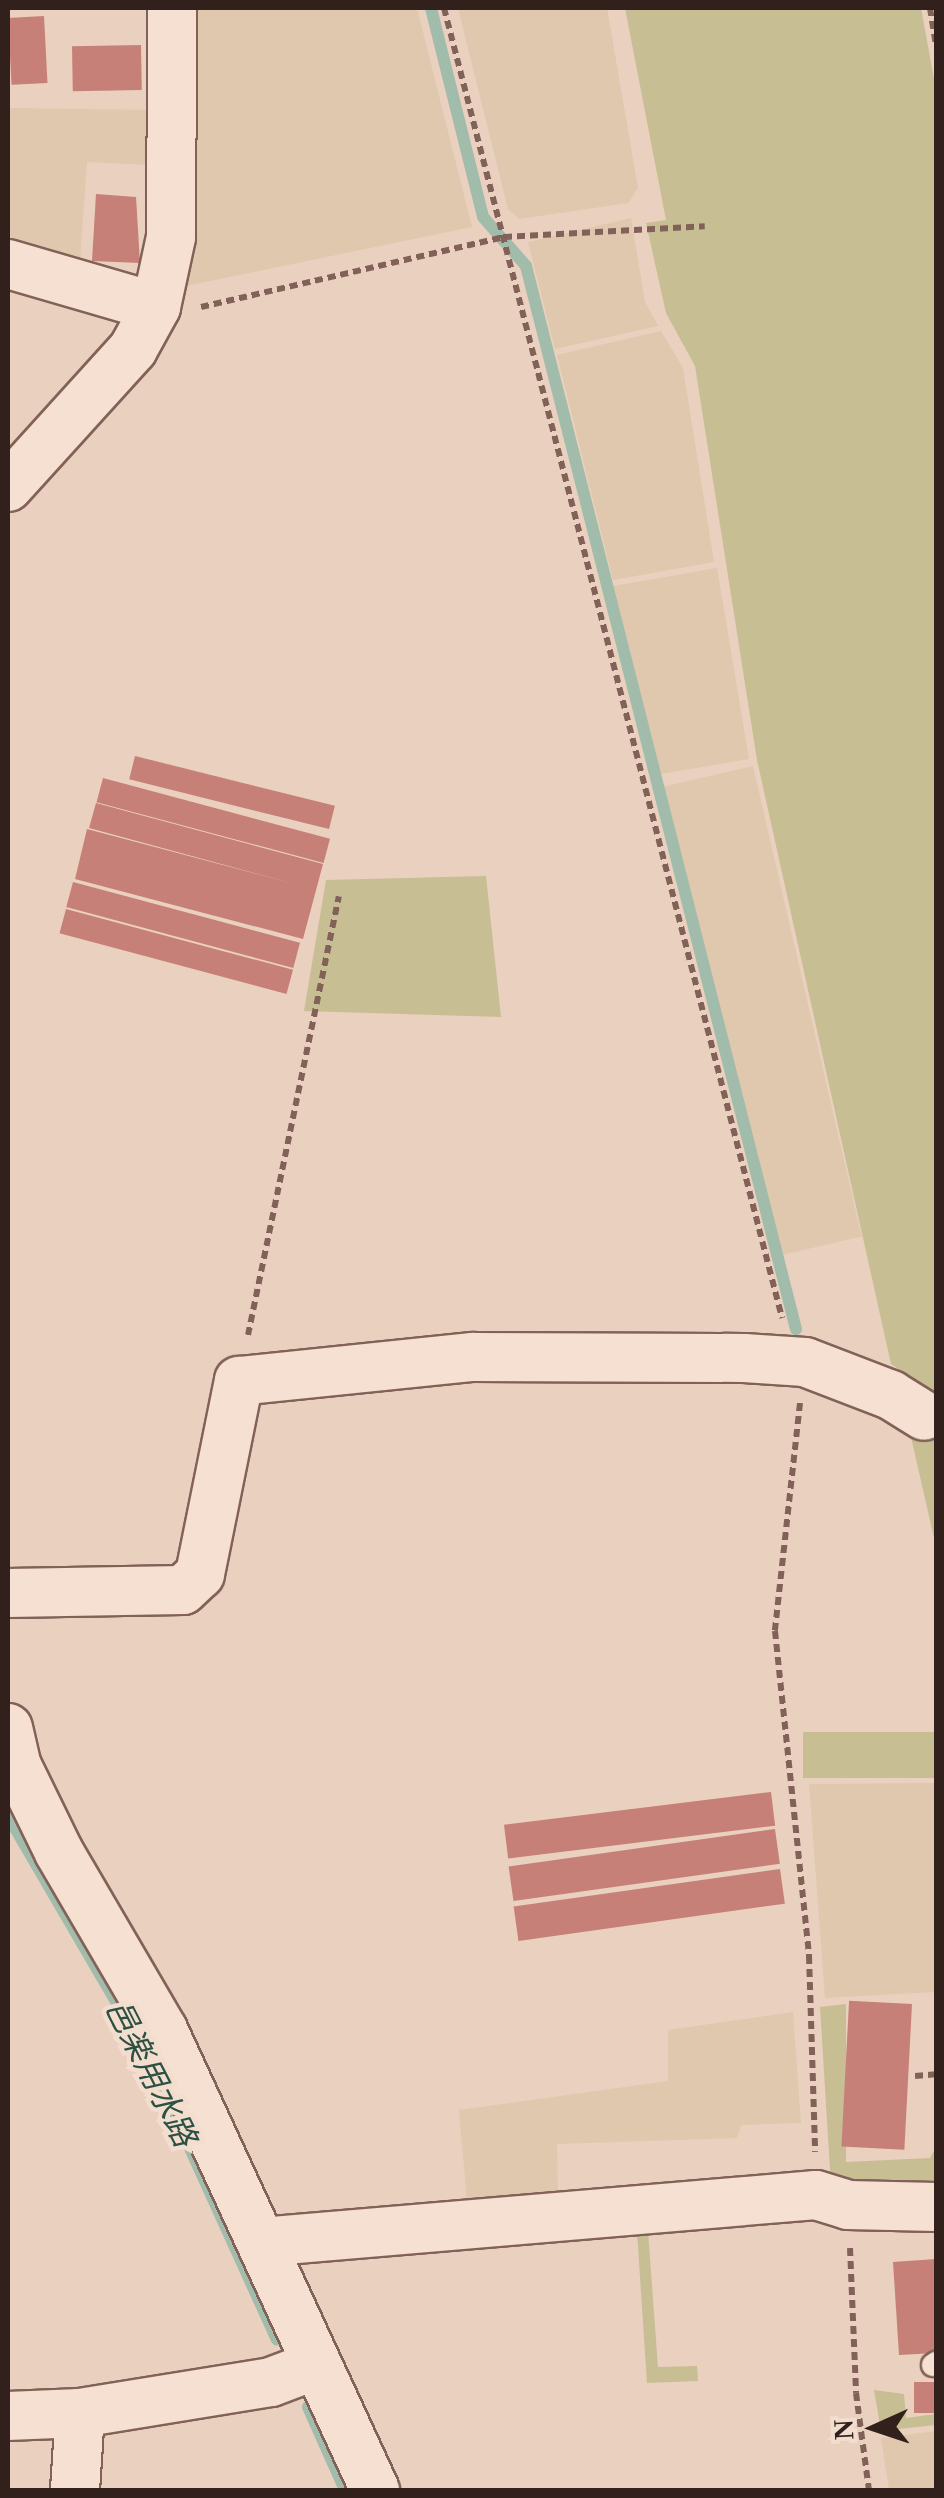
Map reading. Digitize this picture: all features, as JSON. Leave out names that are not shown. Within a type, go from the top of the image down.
[{"type":"street","points":[[8,486],[133,348],[156,307],[171,237],[172,8]]},
{"type":"street","points":[[8,264],[156,307]]},
{"type":"street","points":[[8,1592],[183,1590],[200,1574],[239,1381],[472,1357],[799,1362],[891,1395],[924,1416]]},
{"type":"street","points":[[10,1753],[162,2030],[375,2490]]},
{"type":"street","points":[[260,2242],[832,2200],[936,2207]]},
{"type":"street","points":[[8,2416],[80,2412],[271,2382],[316,2365]]},
{"type":"street","points":[[75,2490],[80,2412]]},
{"type":"path","points":[[444,8],[799,1362],[775,1630],[832,2200],[869,2490]]},
{"type":"path","points":[[930,8],[936,44]]},
{"type":"path","points":[[156,307],[186,311],[504,238],[705,226]]},
{"type":"path","points":[[239,1381],[339,896]]},
{"type":"path","points":[[915,2076],[936,2074]]},
{"type":"shaded area","points":[[193,8],[417,8],[472,227],[186,286],[193,260]]},
{"type":"shaded area","points":[[458,8],[607,8],[638,188],[628,203],[519,219],[508,209]]},
{"type":"shaded area","points":[[625,8],[921,8],[936,90],[936,1547],[911,1437],[935,1418],[932,1392],[891,1364],[757,760],[695,366],[666,313],[646,223],[666,220]]},
{"type":"shaded area","points":[[8,108],[152,110],[151,165],[87,162],[79,274],[8,251]]},
{"type":"shaded area","points":[[631,218],[645,302],[658,326],[555,349],[528,242]]},
{"type":"shaded area","points":[[661,331],[683,368],[714,562],[613,580],[557,355]]},
{"type":"shaded area","points":[[717,568],[749,759],[661,774],[613,586]]},
{"type":"shaded area","points":[[753,766],[862,1237],[771,1258],[662,787]]},
{"type":"shaded area","points":[[486,876],[501,1017],[304,1011],[326,880]]},
{"type":"shaded area","points":[[803,1732],[936,1732],[936,1778],[803,1778]]},
{"type":"shaded area","points":[[936,1783],[936,1992],[825,1998],[809,1784]]},
{"type":"shaded area","points":[[846,2004],[846,2162],[930,2158],[936,2147],[936,2188],[831,2185],[820,2007]]},
{"type":"shaded area","points":[[793,2012],[801,2123],[741,2125],[737,2138],[557,2144],[558,2195],[467,2201],[459,2110],[668,2081],[668,2030]]},
{"type":"shaded area","points":[[648,2231],[658,2367],[697,2366],[698,2381],[647,2383],[637,2232]]},
{"type":"shaded area","points":[[874,2390],[904,2394],[906,2418],[936,2414],[936,2425],[881,2431]]},
{"type":"shaded area","points":[[936,2431],[936,2490],[889,2490],[881,2438]]},
{"type":"building","points":[[44,16],[48,83],[12,85],[8,18]]},
{"type":"building","points":[[141,45],[142,90],[73,91],[72,46]]},
{"type":"building","points":[[96,194],[136,197],[140,263],[92,261]]},
{"type":"building","points":[[135,756],[335,806],[329,829],[129,779]]},
{"type":"building","points":[[103,778],[330,839],[324,863],[97,802]]},
{"type":"building","points":[[96,803],[323,864],[303,939],[75,879],[87,829],[298,885],[89,828]]},
{"type":"building","points":[[73,882],[300,943],[293,968],[66,907]]},
{"type":"building","points":[[66,909],[293,970],[287,994],[60,933]]},
{"type":"building","points":[[771,1792],[775,1826],[508,1859],[504,1825]]},
{"type":"building","points":[[775,1829],[780,1864],[513,1901],[509,1866]]},
{"type":"building","points":[[780,1869],[785,1904],[518,1941],[514,1906]]},
{"type":"building","points":[[849,2001],[912,2004],[904,2150],[841,2147]]},
{"type":"building","points":[[936,2259],[936,2353],[899,2355],[893,2262]]},
{"type":"building","points":[[914,2382],[936,2382],[936,2413],[914,2413]]},
{"type":"waterway","points":[[431,8],[483,217],[526,266],[796,1329]]},
{"type":"waterway","name":"邑楽用水路","points":[[8,1816],[150,2060],[277,2340]]},
{"type":"waterway","name":"邑楽用水路","points":[[308,2407],[345,2490]]}]
